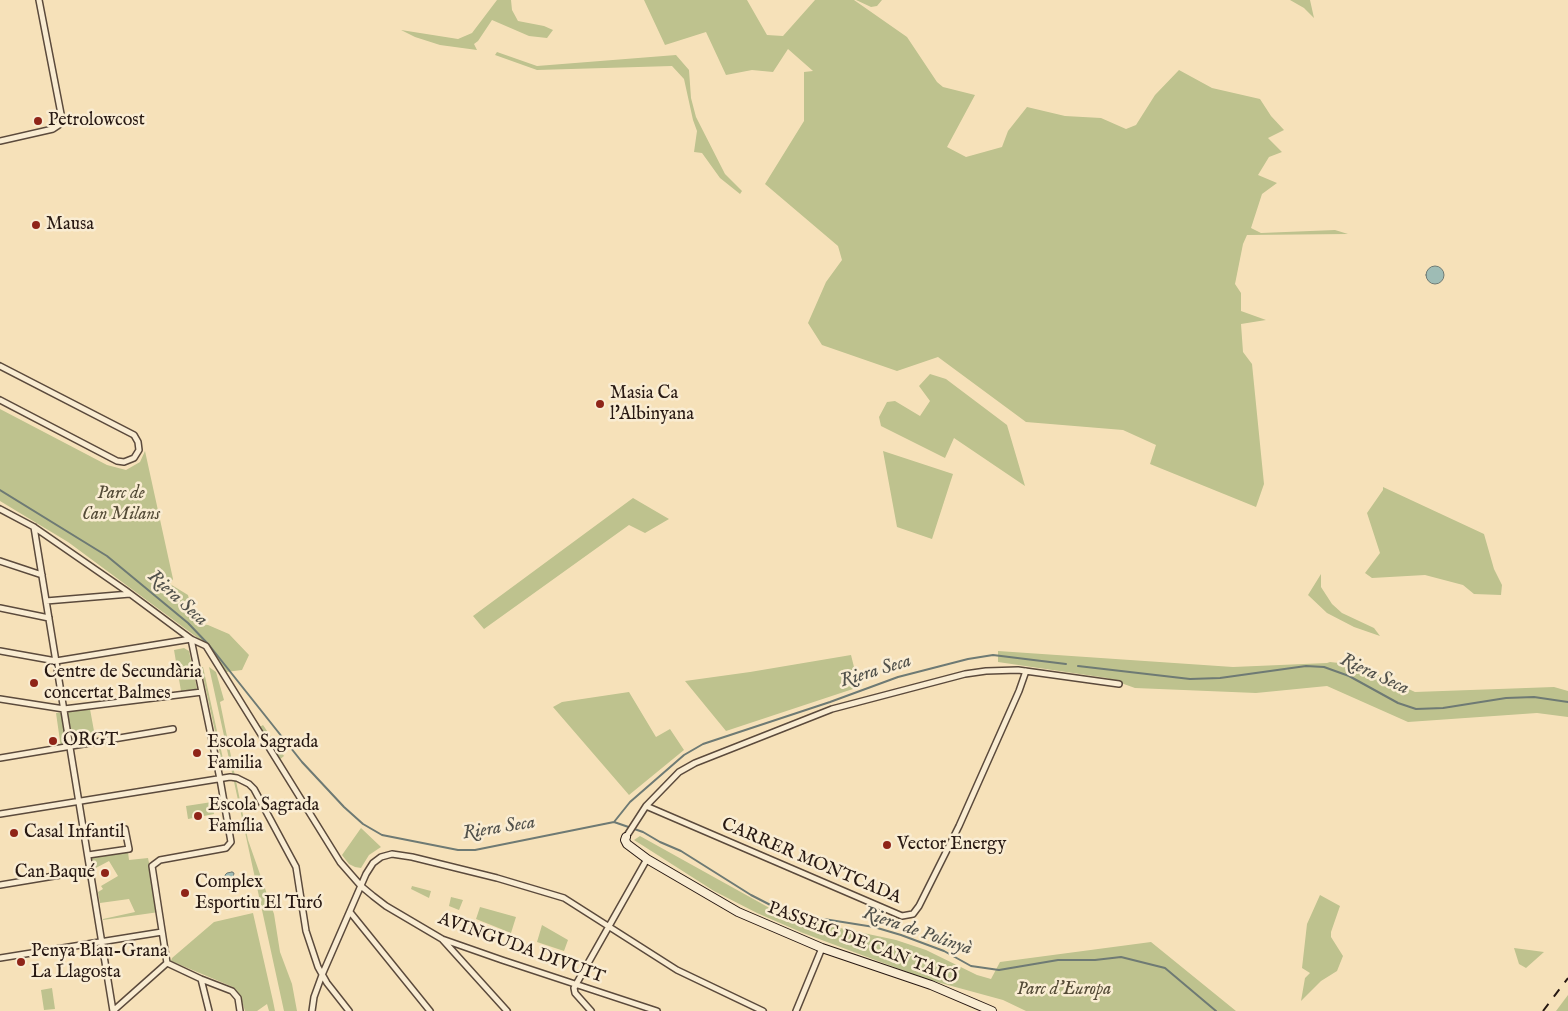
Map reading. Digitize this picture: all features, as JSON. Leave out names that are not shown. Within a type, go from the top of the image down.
[{"type":"main road","name":"PASSEIG DE CAN TAIÓ","points":[[626,837],[624,840],[627,844],[647,859],[738,912],[822,948],[930,985],[992,1011]]},
{"type":"street","points":[[0,141],[53,129],[59,125],[62,118],[39,0]]},
{"type":"street","points":[[0,366],[134,435],[138,442],[139,450],[134,458],[124,462],[116,461],[0,400]]},
{"type":"street","points":[[0,508],[34,527],[191,639],[231,842],[226,848],[160,860],[152,866],[167,963]]},
{"type":"street","points":[[34,527],[113,1011]]},
{"type":"street","points":[[0,560],[42,575]]},
{"type":"street","points":[[46,601],[130,594]]},
{"type":"street","points":[[0,608],[49,618]]},
{"type":"street","points":[[0,650],[56,661],[191,639]]},
{"type":"street","name":"AVINGUDA DIVUIT","points":[[191,639],[206,646],[340,862],[361,886],[386,906],[442,939],[657,1011]]},
{"type":"street","points":[[626,837],[646,806],[679,772],[695,763],[810,717],[965,674],[1003,670],[1026,670],[1070,674],[1119,684]]},
{"type":"street","name":"CARRER MONTCADA","points":[[646,806],[902,916],[912,914],[919,906],[959,826],[1019,691],[1026,670]]},
{"type":"street","points":[[0,699],[64,710],[202,692]]},
{"type":"street","points":[[0,758],[173,729]]},
{"type":"street","points":[[0,814],[220,779],[237,778],[249,784],[254,789],[296,867],[306,931],[322,975],[349,1011]]},
{"type":"street","points":[[88,855],[129,849],[125,829]]},
{"type":"street","points":[[312,1011],[314,997],[322,975],[366,874],[373,863],[381,857],[392,854],[412,857],[497,878],[564,898],[677,970],[763,1011]]},
{"type":"street","points":[[591,1011],[575,993],[576,985],[647,859]]},
{"type":"street","points":[[0,885],[90,870]]},
{"type":"street","points":[[350,912],[430,1011]]},
{"type":"street","points":[[0,958],[162,932]]},
{"type":"street","points":[[442,939],[506,1010]]},
{"type":"street","points":[[796,1011],[822,948]]},
{"type":"street","points":[[167,963],[232,991],[238,998],[240,1011]]},
{"type":"street","points":[[113,1011],[167,963]]},
{"type":"street","points":[[201,979],[208,1011]]},
{"type":"green space","points":[[497,0],[511,0],[512,10],[518,21],[544,26],[553,30],[547,38],[529,36],[492,20],[474,44],[477,50],[440,45],[415,37],[401,30],[458,39],[472,33]]},
{"type":"green space","points":[[644,0],[747,0],[767,35],[783,36],[815,0],[854,0],[907,37],[937,82],[943,87],[975,95],[947,147],[966,157],[1002,147],[1008,131],[1027,107],[1065,116],[1101,118],[1126,129],[1136,125],[1155,95],[1179,70],[1212,88],[1260,99],[1271,116],[1284,130],[1268,138],[1282,152],[1269,157],[1258,175],[1277,183],[1262,194],[1251,228],[1261,233],[1335,230],[1348,234],[1247,235],[1243,244],[1235,284],[1241,293],[1241,311],[1266,320],[1241,324],[1243,352],[1252,364],[1264,484],[1256,507],[1150,464],[1156,445],[1123,430],[1026,422],[938,357],[897,371],[822,345],[808,323],[826,282],[842,260],[838,246],[765,184],[804,121],[804,72],[813,71],[788,49],[773,72],[752,70],[726,75],[706,32],[665,45]]},
{"type":"green space","points":[[856,0],[882,0],[877,6],[871,7]]},
{"type":"green space","points":[[1290,0],[1310,0],[1314,18],[1304,8]]},
{"type":"green space","points":[[497,52],[537,66],[676,55],[689,70],[691,98],[696,117],[725,174],[742,191],[740,194],[720,178],[702,153],[694,152],[697,131],[684,79],[672,66],[537,70],[495,55]]},
{"type":"green space","points":[[930,374],[946,379],[1007,425],[1025,486],[954,438],[945,458],[881,426],[879,417],[887,402],[895,401],[920,416],[930,401],[919,386]]},
{"type":"green space","name":"Parc de Can Milans","points":[[0,409],[107,465],[126,470],[140,462],[145,451],[173,579],[170,584],[188,595],[195,625],[208,625],[229,634],[249,655],[242,670],[226,672],[206,644],[68,542],[0,501]]},
{"type":"green space","points":[[883,451],[953,474],[932,539],[897,527]]},
{"type":"green space","points":[[1383,487],[1484,534],[1494,569],[1502,585],[1501,595],[1474,594],[1463,585],[1425,575],[1372,578],[1365,573],[1380,553],[1367,513],[1383,490]]},
{"type":"green space","points":[[633,498],[669,519],[645,533],[629,525],[484,629],[473,616]]},
{"type":"green space","points":[[1321,574],[1321,587],[1332,604],[1342,613],[1374,628],[1380,636],[1354,627],[1327,613],[1308,595]]},
{"type":"green space","points":[[184,648],[189,651],[197,689],[181,691],[174,650]]},
{"type":"green space","points":[[998,651],[1233,667],[1330,662],[1357,665],[1415,692],[1554,687],[1568,691],[1568,717],[1537,713],[1408,722],[1327,686],[1256,693],[1135,688],[1107,678],[998,662]]},
{"type":"green space","points":[[851,655],[859,687],[726,731],[685,681],[750,672]]},
{"type":"green space","points":[[201,667],[203,667],[225,768],[223,768]]},
{"type":"green space","points":[[209,667],[216,672],[224,700],[220,702],[248,840],[274,914],[280,952],[292,984],[297,1011],[284,1011]]},
{"type":"green space","points":[[629,692],[656,737],[670,729],[684,750],[629,795],[553,707],[562,702]]},
{"type":"green space","points":[[90,709],[96,742],[61,748],[56,713]]},
{"type":"green space","points":[[263,725],[284,756],[279,760],[258,728]]},
{"type":"green space","points":[[212,802],[214,814],[188,819],[186,806]]},
{"type":"green space","points":[[361,828],[381,847],[369,855],[361,868],[349,864],[342,855]]},
{"type":"green space","name":"Parc d'Europa","points":[[640,836],[784,916],[896,940],[926,950],[977,975],[991,979],[1000,962],[1151,942],[1236,1011],[1026,1011],[1003,1000],[926,979],[803,933],[757,913],[714,891],[634,840]]},
{"type":"green space","points":[[128,852],[129,860],[148,858],[159,912],[103,920],[135,912],[129,899],[100,903],[98,892],[103,889],[101,886],[118,876],[109,861],[92,870],[91,857]]},
{"type":"green space","points":[[412,886],[431,891],[429,898],[411,889]]},
{"type":"green space","points":[[1320,895],[1340,906],[1331,937],[1343,956],[1337,971],[1321,981],[1301,1001],[1305,978],[1310,973],[1302,968],[1307,924]]},
{"type":"green space","points":[[451,897],[463,900],[459,910],[449,906]]},
{"type":"green space","points":[[480,907],[516,917],[511,933],[476,919]]},
{"type":"green space","points":[[253,913],[275,1011],[269,1011],[267,1004],[257,1011],[245,1011],[240,995],[233,987],[171,961],[172,958],[214,922]]},
{"type":"green space","points":[[542,925],[568,940],[564,951],[537,942]]},
{"type":"green space","points":[[1514,948],[1544,952],[1526,968],[1519,964]]},
{"type":"green space","points":[[52,988],[55,1009],[44,1010],[41,990]]},
{"type":"green space","points":[[1568,995],[1568,1011],[1556,1011]]},
{"type":"water","points":[[1435,266],[1441,269],[1444,275],[1441,281],[1435,284],[1429,281],[1426,275],[1429,269]]},
{"type":"water","points":[[227,873],[234,873],[235,887],[237,888],[236,892],[223,887],[222,882]]},
{"type":"waterway","name":"Riera Seca","points":[[0,490],[107,556],[188,623],[209,645],[302,762],[344,807],[363,824],[382,835],[458,850],[475,850],[614,822],[630,802],[684,755],[703,744],[830,702],[898,677],[968,659],[993,655],[1066,664]]},
{"type":"waterway","name":"Riera Seca","points":[[1078,666],[1190,679],[1220,678],[1306,666],[1324,667],[1349,676],[1398,703],[1416,709],[1443,708],[1506,698],[1534,697],[1568,702]]},
{"type":"waterway","name":"Riera de Polinyà","points":[[614,822],[643,832],[681,851],[751,895],[786,913],[874,927],[944,951],[971,966],[999,970],[1058,960],[1095,960],[1121,957],[1165,968],[1216,1011]]},
{"type":"railway","points":[[1543,1011],[1568,978]]},
{"type":"place","name":"Petrolowcost","points":[[38,121]]},
{"type":"place","name":"Mausa","points":[[36,225]]},
{"type":"place","name":"Masia Ca l'Albinyana","points":[[600,404]]},
{"type":"place","name":"Centre de Secundària concertat Balmes","points":[[34,683]]},
{"type":"place","name":"ORGT","points":[[53,741]]},
{"type":"place","name":"Escola Sagrada Familia","points":[[197,753]]},
{"type":"place","name":"Escola Sagrada Família","points":[[198,816]]},
{"type":"place","name":"Casal Infantil","points":[[14,833]]},
{"type":"place","name":"Vector Energy","points":[[887,845]]},
{"type":"place","name":"Can Baqué","points":[[105,873]]},
{"type":"place","name":"Complex Esportiu El Turó","points":[[185,893]]},
{"type":"place","name":"Penya Blau-Grana La Llagosta","points":[[21,962]]}]
